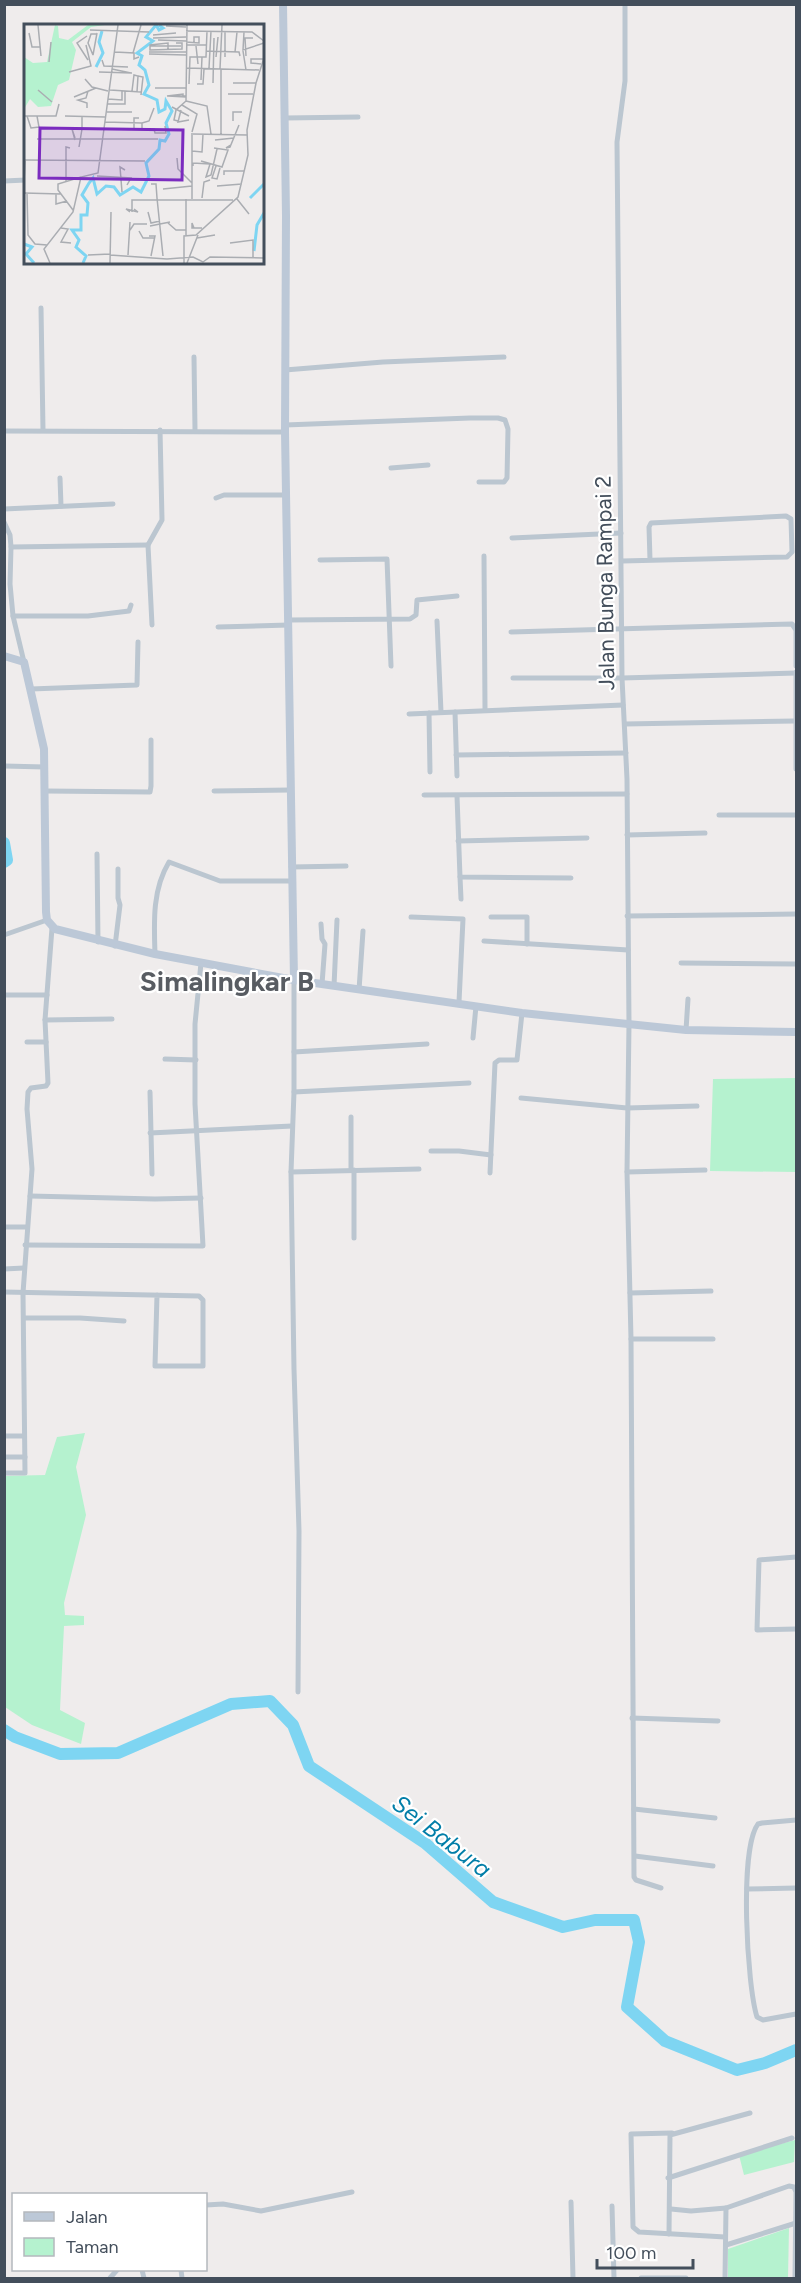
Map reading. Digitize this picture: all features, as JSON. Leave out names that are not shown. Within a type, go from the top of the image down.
[{"type":"main road","points":[[284,4],[285,428],[294,980]]},
{"type":"main road","points":[[4,656],[24,662],[43,738],[46,791],[47,920],[52,928],[115,946],[294,980],[459,1002],[522,1013],[686,1030],[796,1032]]},
{"type":"street","name":"Jalan Bunga Rampai 2","points":[[625,4],[625,81],[617,142],[622,678],[627,794],[629,1024],[627,1172],[631,1339],[634,1879],[661,1888]]},
{"type":"street","points":[[285,118],[358,117]]},
{"type":"street","points":[[4,181],[24,180]]},
{"type":"street","points":[[41,308],[43,430]]},
{"type":"street","points":[[194,357],[195,430]]},
{"type":"street","points":[[285,370],[382,362],[504,357]]},
{"type":"street","points":[[4,430],[195,430],[285,428],[446,418],[505,420],[508,429],[507,478],[504,482],[479,482]]},
{"type":"street","points":[[152,625],[148,545],[162,520],[160,430]]},
{"type":"street","points":[[391,468],[428,465]]},
{"type":"street","points":[[60,478],[61,506]]},
{"type":"street","points":[[216,498],[224,495],[286,495]]},
{"type":"street","points":[[4,509],[113,504]]},
{"type":"street","points":[[622,561],[787,557],[792,552],[791,519],[786,516],[651,523],[648,530],[650,560]]},
{"type":"street","points":[[4,522],[10,535],[11,547],[7,563],[13,616],[24,662]]},
{"type":"street","points":[[512,538],[621,533]]},
{"type":"street","points":[[11,547],[148,545]]},
{"type":"street","points":[[484,556],[484,709]]},
{"type":"street","points":[[320,560],[387,559],[391,666]]},
{"type":"street","points":[[218,627],[414,618],[417,611],[417,600],[457,596]]},
{"type":"street","points":[[13,616],[95,615],[129,611],[131,605]]},
{"type":"street","points":[[437,621],[441,712]]},
{"type":"street","points":[[511,632],[792,624],[796,630],[796,769]]},
{"type":"street","points":[[31,689],[137,685],[138,642]]},
{"type":"street","points":[[513,678],[622,678],[796,673]]},
{"type":"street","points":[[409,714],[484,709],[623,705]]},
{"type":"street","points":[[455,712],[457,777]]},
{"type":"street","points":[[429,713],[430,772]]},
{"type":"street","points":[[625,724],[795,721]]},
{"type":"street","points":[[46,791],[150,792],[151,740]]},
{"type":"street","points":[[456,755],[626,753]]},
{"type":"street","points":[[4,766],[45,767]]},
{"type":"street","points":[[214,791],[290,790]]},
{"type":"street","points":[[424,795],[627,794]]},
{"type":"street","points":[[457,796],[460,899]]},
{"type":"street","points":[[719,815],[796,815]]},
{"type":"street","points":[[627,834],[705,833]]},
{"type":"street","points":[[458,841],[587,838]]},
{"type":"street","points":[[97,854],[98,942]]},
{"type":"street","points":[[154,954],[156,900],[159,885],[169,862],[220,881],[292,881]]},
{"type":"street","points":[[291,867],[346,866]]},
{"type":"street","points":[[115,946],[120,905],[118,869]]},
{"type":"street","points":[[460,877],[571,878]]},
{"type":"street","points":[[627,916],[796,914]]},
{"type":"street","points":[[491,917],[527,916],[527,944]]},
{"type":"street","points":[[411,917],[463,920],[459,1002]]},
{"type":"street","points":[[4,935],[47,920]]},
{"type":"street","points":[[334,986],[337,920]]},
{"type":"street","points":[[321,924],[324,944],[322,984]]},
{"type":"street","points":[[4,1473],[25,1473],[23,1293],[32,1153],[27,1109],[28,1092],[31,1088],[46,1086],[48,1083],[45,1020],[52,928]]},
{"type":"street","points":[[359,990],[363,931]]},
{"type":"street","points":[[484,942],[628,950]]},
{"type":"street","points":[[25,1245],[202,1246],[196,1129],[195,1024],[201,963]]},
{"type":"street","points":[[681,963],[796,964]]},
{"type":"street","points":[[294,980],[291,1172],[299,1531],[298,1692]]},
{"type":"street","points":[[4,995],[46,995]]},
{"type":"street","points":[[686,1030],[688,999]]},
{"type":"street","points":[[473,1038],[476,1006]]},
{"type":"street","points":[[490,1173],[495,1063],[499,1059],[517,1060],[522,1013]]},
{"type":"street","points":[[45,1020],[112,1019]]},
{"type":"street","points":[[27,1042],[46,1041]]},
{"type":"street","points":[[294,1052],[427,1044]]},
{"type":"street","points":[[165,1059],[196,1060]]},
{"type":"street","points":[[294,1092],[469,1083]]},
{"type":"street","points":[[150,1092],[152,1174]]},
{"type":"street","points":[[521,1098],[627,1108],[697,1107]]},
{"type":"street","points":[[351,1117],[354,1238]]},
{"type":"street","points":[[150,1132],[292,1126]]},
{"type":"street","points":[[431,1151],[459,1151],[491,1155]]},
{"type":"street","points":[[291,1172],[419,1169]]},
{"type":"street","points":[[627,1172],[705,1170]]},
{"type":"street","points":[[30,1196],[201,1198]]},
{"type":"street","points":[[4,1227],[26,1227]]},
{"type":"street","points":[[4,1269],[24,1268]]},
{"type":"street","points":[[630,1293],[711,1291]]},
{"type":"street","points":[[4,1293],[157,1294],[202,1298],[203,1366],[155,1366],[157,1294]]},
{"type":"street","points":[[24,1318],[124,1321]]},
{"type":"street","points":[[631,1339],[713,1339]]},
{"type":"street","points":[[4,1436],[24,1436]]},
{"type":"street","points":[[4,1457],[25,1457]]},
{"type":"street","points":[[796,1557],[759,1560],[756,1615],[757,1630],[796,1629]]},
{"type":"street","points":[[632,1718],[718,1720]]},
{"type":"street","points":[[634,1809],[715,1818]]},
{"type":"street","points":[[796,1820],[762,1823],[756,1827],[751,1841],[747,1889],[748,1957],[757,2017],[763,2020],[796,2014]]},
{"type":"street","points":[[635,1856],[713,1866]]},
{"type":"street","points":[[747,1889],[796,1888]]},
{"type":"street","points":[[725,2238],[639,2232],[633,2228],[631,2134],[672,2133],[750,2113]]},
{"type":"street","points":[[669,2234],[671,2209],[668,2178],[670,2135],[672,2133]]},
{"type":"street","points":[[668,2178],[792,2138]]},
{"type":"street","points":[[671,2209],[691,2211],[726,2208],[793,2186],[796,2192],[795,2278]]},
{"type":"street","points":[[207,2205],[224,2204],[261,2211],[352,2192]]},
{"type":"street","points":[[571,2202],[573,2278]]},
{"type":"street","points":[[612,2206],[614,2278]]},
{"type":"street","points":[[725,2278],[726,2208]]},
{"type":"street","points":[[726,2245],[796,2223]]},
{"type":"street","points":[[641,2278],[686,2278]]},
{"type":"green space","points":[[796,1078],[796,1172],[710,1171],[713,1079]]},
{"type":"green space","points":[[85,1433],[76,1467],[86,1515],[64,1603],[65,1615],[84,1616],[84,1625],[64,1626],[60,1710],[85,1723],[81,1744],[32,1725],[5,1707],[4,1476],[45,1475],[57,1437]]},
{"type":"green space","points":[[795,2140],[794,2162],[744,2175],[739,2155]]},
{"type":"green space","points":[[789,2228],[788,2278],[728,2278],[728,2249]]},
{"type":"waterway","name":"Sei Babura","points":[[4,843],[7,860],[4,862]]},
{"type":"waterway","name":"Sei Babura","points":[[4,1730],[15,1737],[60,1754],[118,1753],[231,1704],[270,1701],[293,1725],[309,1766],[425,1843],[493,1902],[563,1927],[595,1920],[634,1920],[639,1942],[627,2007],[665,2041],[737,2070],[765,2063],[796,2050]]},
{"type":"district","name":"Simalingkar B","points":[[227,981]]}]
